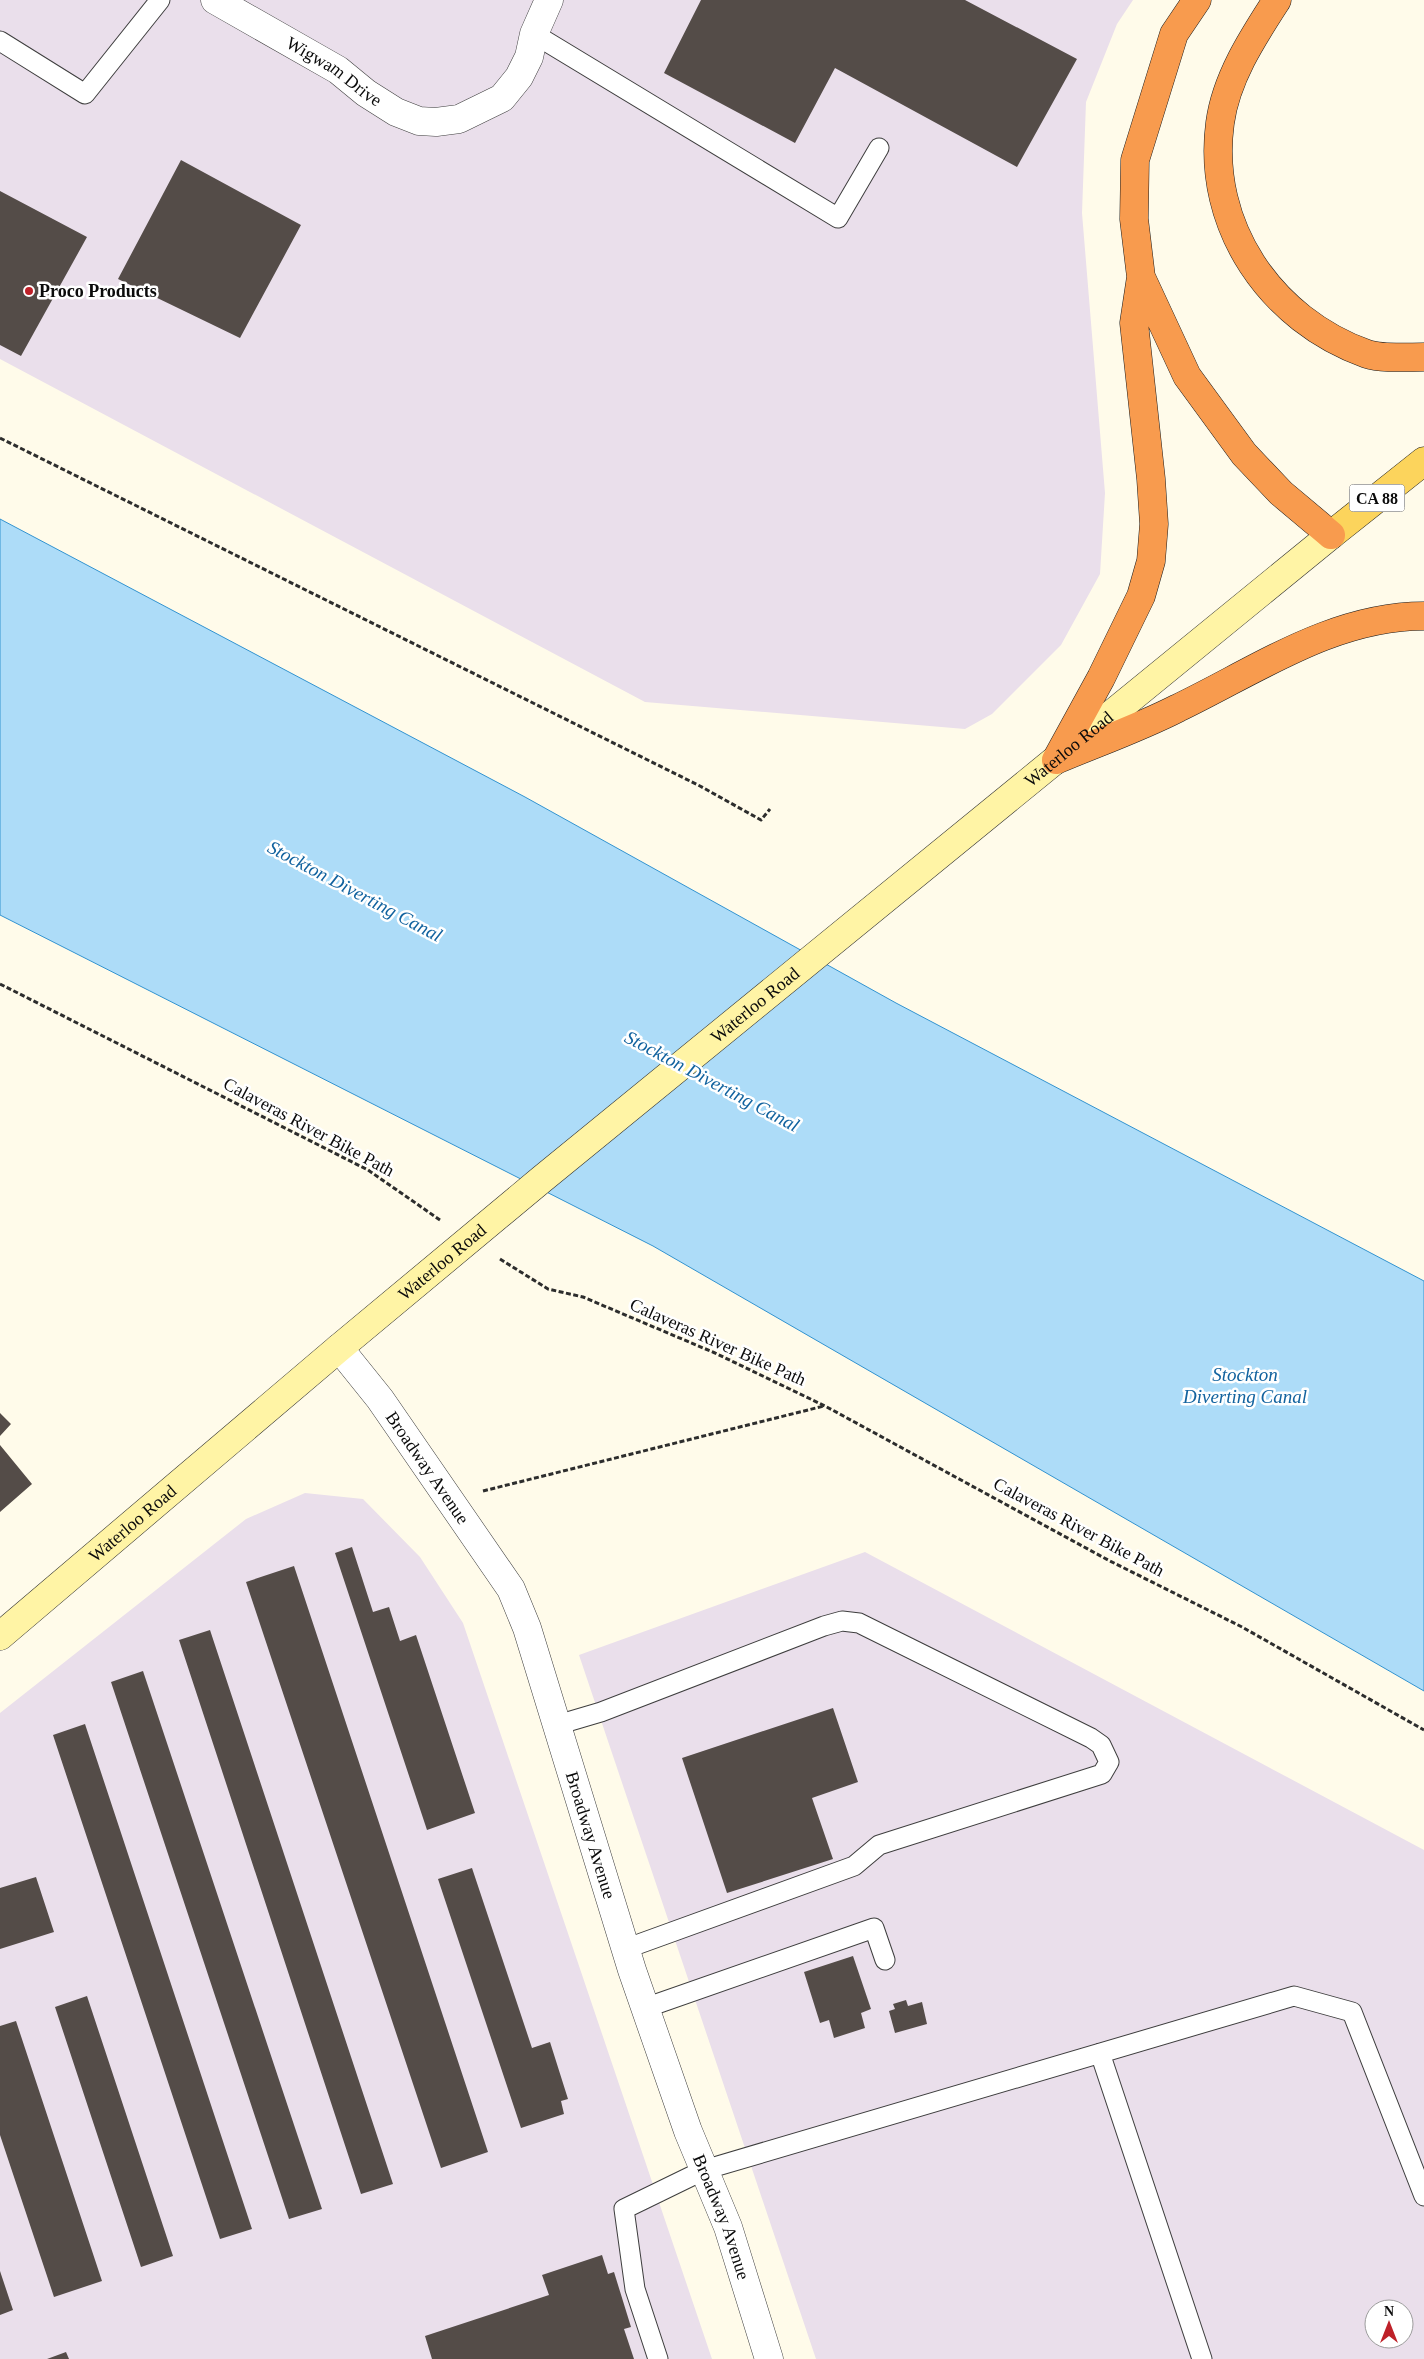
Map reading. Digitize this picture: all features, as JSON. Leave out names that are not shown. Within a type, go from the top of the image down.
[{"type":"highway","points":[[1056,760],[1101,678],[1142,596],[1151,561],[1154,524],[1151,479],[1134,323],[1141,277],[1134,219],[1134,160],[1174,34],[1197,0]]},
{"type":"highway","points":[[1278,0],[1250,40],[1231,84],[1220,121],[1217,152],[1218,175],[1224,205],[1235,235],[1251,264],[1272,290],[1296,314],[1339,341],[1369,354],[1424,358]]},
{"type":"highway","points":[[1141,277],[1187,376],[1244,454],[1281,492],[1331,535]]},
{"type":"highway","points":[[1056,760],[1178,709],[1272,657],[1324,636],[1374,622],[1424,616]]},
{"type":"main road","name":"Waterloo Road","points":[[0,1636],[339,1348],[542,1180],[1424,461]]},
{"type":"street","name":"Wigwam Drive","points":[[215,0],[338,70],[366,93],[396,112],[419,121],[436,122],[459,119],[502,98],[519,77],[528,57],[534,34],[549,0]]},
{"type":"street","name":"Broadway Avenue","points":[[339,1348],[380,1399],[511,1589],[527,1628],[625,1949],[704,2170],[728,2227],[769,2359]]},
{"type":"lane","points":[[0,41],[85,94],[160,0]]},
{"type":"lane","points":[[534,34],[838,218],[879,148]]},
{"type":"lane","points":[[557,1725],[601,1712],[824,1626],[842,1621],[859,1624],[1091,1738],[1101,1745],[1109,1762],[1102,1774],[880,1845],[854,1866],[625,1949]]},
{"type":"lane","points":[[645,2008],[874,1928],[885,1960]]},
{"type":"lane","points":[[658,2359],[635,2289],[624,2209],[704,2170],[1294,1996],[1352,2012],[1424,2196]]},
{"type":"lane","points":[[1100,2053],[1202,2359]]},
{"type":"path","points":[[0,438],[700,786],[761,820],[770,809]]},
{"type":"path","name":"Calaveras River Bike Path","points":[[0,984],[368,1170],[470,1241],[548,1289],[583,1297],[715,1353],[825,1406],[1108,1560],[1242,1627],[1424,1730]]},
{"type":"path","points":[[449,1500],[825,1406]]},
{"type":"shaded area","points":[[0,0],[1133,0],[1117,24],[1086,102],[1082,213],[1105,493],[1100,574],[1061,645],[992,714],[965,729],[645,702],[0,359]]},
{"type":"shaded area","points":[[305,1493],[363,1499],[420,1557],[463,1623],[712,2359],[0,2359],[0,1713],[246,1519]]},
{"type":"shaded area","points":[[865,1552],[1424,1850],[1424,2359],[816,2359],[579,1655]]},
{"type":"water","name":"Stockton Diverting Canal","points":[[0,519],[525,797],[896,1003],[1424,1281],[1424,1691],[653,1246],[0,915]]},
{"type":"building","points":[[701,0],[965,0],[1077,59],[1017,167],[835,68],[795,143],[664,73]]},
{"type":"building","points":[[181,160],[301,225],[240,338],[118,279]]},
{"type":"building","name":"Proco Products","points":[[0,191],[87,237],[21,356],[0,345]]},
{"type":"building","points":[[0,1413],[11,1424],[0,1436]]},
{"type":"building","points":[[0,1445],[32,1484],[0,1512]]},
{"type":"building","points":[[352,1547],[373,1612],[389,1607],[400,1641],[416,1635],[475,1813],[427,1830],[335,1553]]},
{"type":"building","points":[[294,1566],[488,2152],[441,2168],[246,1582]]},
{"type":"building","points":[[210,1630],[393,2184],[361,2194],[179,1640]]},
{"type":"building","points":[[143,1671],[322,2209],[289,2219],[111,1682]]},
{"type":"building","points":[[833,1708],[858,1782],[812,1798],[833,1859],[727,1893],[682,1758]]},
{"type":"building","points":[[85,1724],[252,2229],[220,2239],[53,1735]]},
{"type":"building","points":[[472,1868],[532,2048],[550,2042],[568,2099],[561,2101],[564,2114],[521,2128],[438,1879]]},
{"type":"building","points":[[36,1877],[54,1932],[0,1949],[0,1888]]},
{"type":"building","points":[[853,1956],[871,2009],[861,2013],[865,2028],[834,2038],[829,2020],[820,2023],[804,1972]]},
{"type":"building","points":[[87,1996],[173,2256],[141,2267],[55,2007]]},
{"type":"building","points":[[906,2000],[908,2006],[922,2002],[927,2024],[895,2033],[889,2011],[895,2009],[893,2004]]},
{"type":"building","points":[[16,2021],[102,2281],[54,2297],[0,2135],[0,2026]]},
{"type":"building","points":[[602,2255],[608,2274],[614,2272],[631,2327],[624,2329],[634,2359],[432,2359],[425,2336],[549,2295],[542,2275]]},
{"type":"building","points":[[0,2271],[13,2310],[0,2315]]},
{"type":"building","points":[[66,2352],[69,2359],[47,2359]]},
{"type":"place","name":"Proco Products","points":[[29,291]]}]
